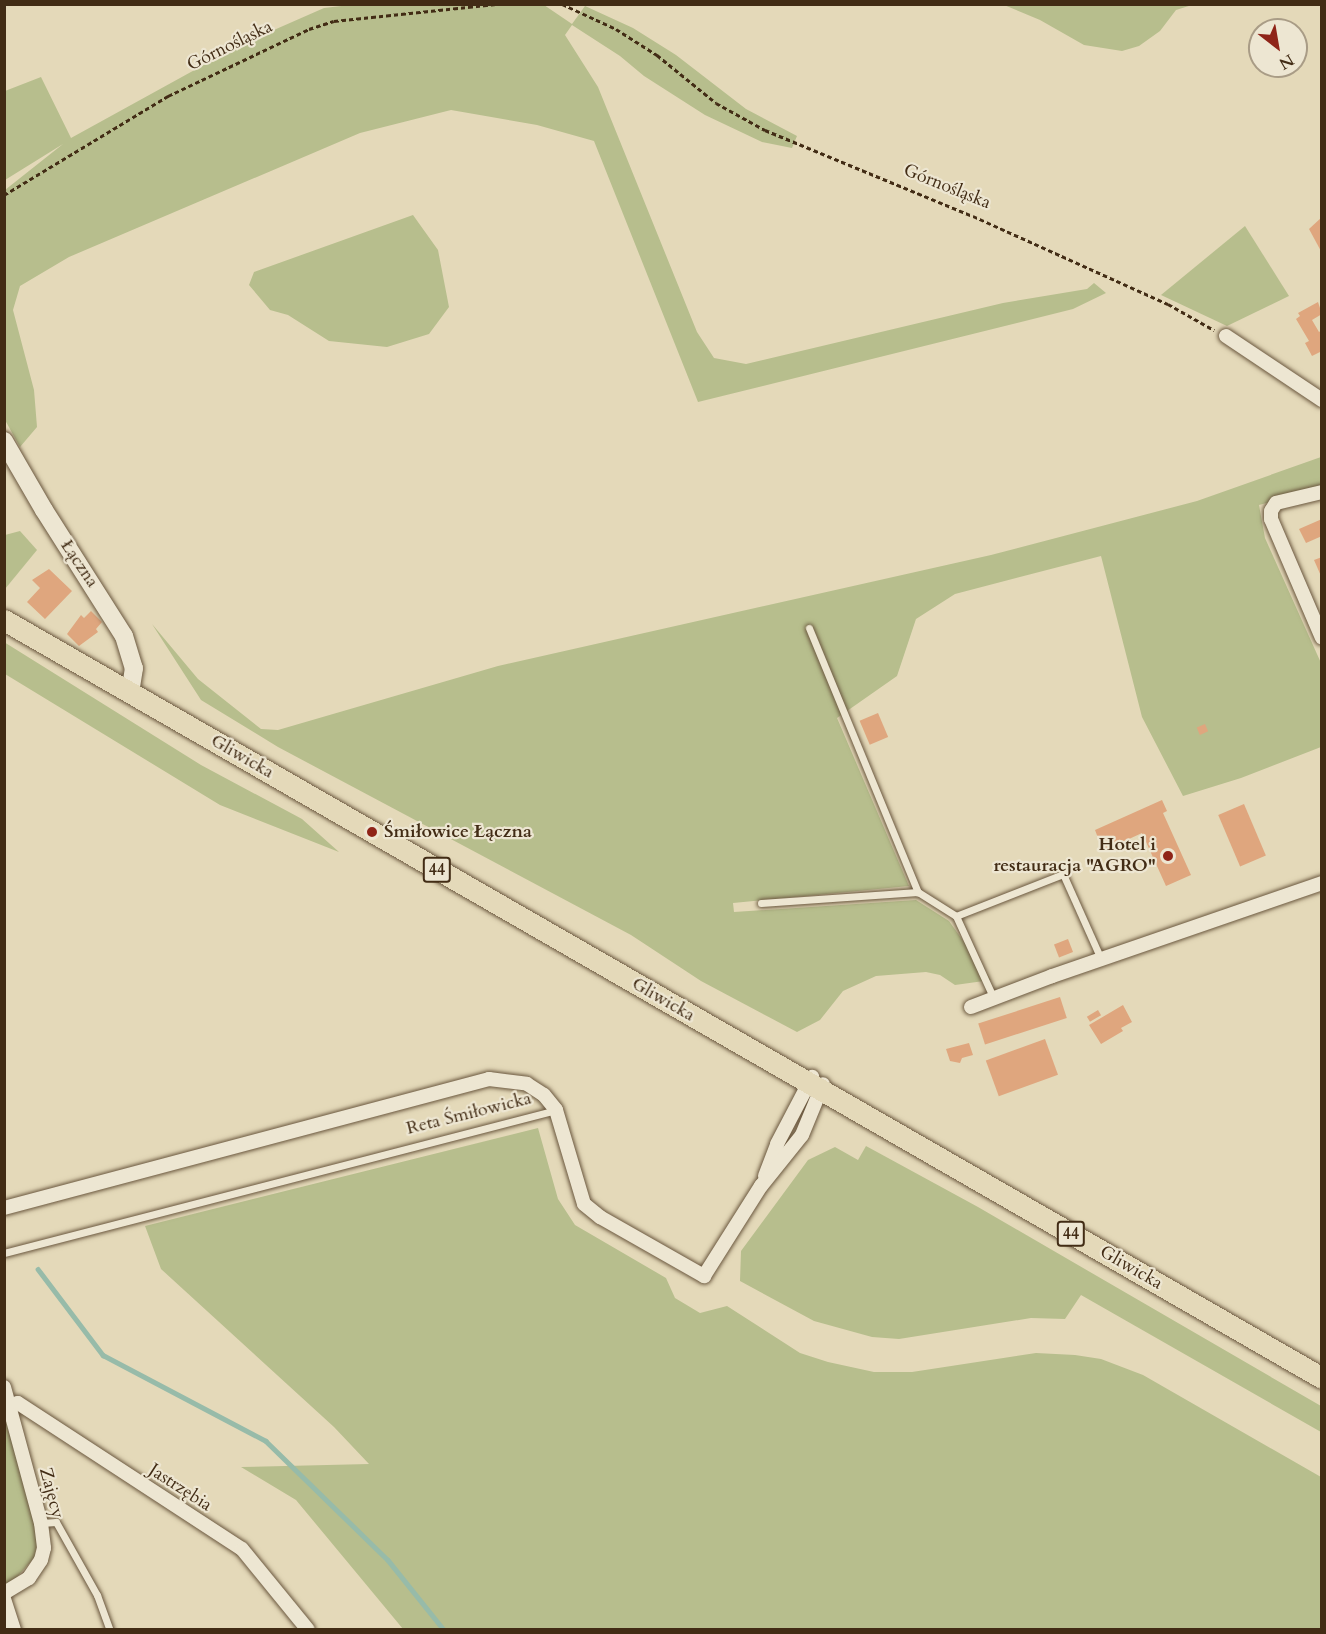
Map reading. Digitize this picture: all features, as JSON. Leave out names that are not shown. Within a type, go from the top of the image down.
[{"type":"main road","name":"Gliwicka","points":[[4,620],[817,1082],[1322,1378]]},
{"type":"street","points":[[1226,336],[1322,400]]},
{"type":"street","name":"Łączna","points":[[4,441],[44,510],[124,636],[134,668],[130,692]]},
{"type":"street","points":[[1322,492],[1276,503],[1271,511],[1271,519],[1322,638]]},
{"type":"street","points":[[971,1007],[1101,959],[1322,883]]},
{"type":"street","name":"Reta Śmiłowicka","points":[[4,1208],[489,1079],[527,1084],[544,1095],[556,1110]]},
{"type":"street","points":[[556,1110],[584,1204],[600,1216],[704,1276],[761,1186],[802,1135],[817,1082]]},
{"type":"street","name":"Zajęcy","points":[[4,1387],[11,1405],[27,1476],[41,1523],[44,1548],[41,1560],[28,1578],[4,1593]]},
{"type":"street","name":"Jastrzębia","points":[[11,1405],[18,1403],[242,1549],[308,1629]]},
{"type":"street","points":[[4,1599],[14,1629]]},
{"type":"lane","points":[[809,628],[918,892],[956,916],[994,999]]},
{"type":"lane","points":[[956,916],[1063,874],[1101,959]]},
{"type":"lane","points":[[761,903],[918,892]]},
{"type":"lane","name":"Reta Śmiłowicka","points":[[4,1252],[556,1110]]},
{"type":"lane","points":[[41,1523],[56,1522],[97,1595],[110,1629]]},
{"type":"path","name":"Górnośląska","points":[[4,195],[168,96],[309,28],[334,21],[496,4]]},
{"type":"path","name":"Górnośląska","points":[[562,4],[616,29],[657,55],[716,103],[765,130],[973,216],[1168,304],[1226,336]]},
{"type":"green space","points":[[350,5],[544,5],[572,24],[585,6],[633,28],[676,55],[746,109],[797,136],[792,148],[762,142],[705,115],[644,76],[620,56],[572,25],[565,35],[598,87],[697,332],[714,358],[746,364],[1003,303],[1087,289],[1094,283],[1106,293],[1073,309],[698,402],[594,141],[537,125],[451,110],[360,133],[69,257],[20,286],[13,310],[34,390],[37,427],[20,447],[5,420],[5,190],[63,144],[5,180],[5,91],[41,77],[71,138],[240,45],[324,8]]},
{"type":"green space","points":[[1004,5],[1192,5],[1176,10],[1160,31],[1139,46],[1122,51],[1084,45],[1040,20]]},
{"type":"green space","points":[[413,215],[438,250],[449,307],[429,334],[387,347],[329,341],[288,315],[270,310],[249,285],[254,272]]},
{"type":"green space","points":[[1245,226],[1289,296],[1227,326],[1161,295]]},
{"type":"green space","points":[[1321,457],[1321,488],[1259,505],[1265,538],[1321,663],[1321,747],[1241,778],[1183,796],[1142,717],[1101,556],[955,594],[916,619],[897,676],[837,718],[909,886],[733,903],[734,912],[916,900],[949,921],[991,980],[955,985],[940,975],[926,972],[876,976],[843,991],[820,1020],[797,1032],[701,981],[631,935],[278,747],[201,700],[152,624],[198,679],[261,729],[278,730],[498,666],[991,555],[1197,501]]},
{"type":"green space","points":[[20,531],[37,550],[5,589],[5,535]]},
{"type":"green space","points":[[4,642],[201,765],[302,819],[339,852],[220,805],[5,674]]},
{"type":"green space","points":[[538,1128],[558,1199],[575,1225],[666,1278],[675,1298],[700,1313],[727,1306],[800,1353],[874,1372],[912,1372],[1036,1353],[1101,1359],[1143,1375],[1321,1477],[1321,1629],[403,1629],[296,1500],[241,1467],[369,1464],[334,1427],[161,1269],[145,1226]]},
{"type":"green space","points":[[866,1146],[978,1207],[1321,1406],[1321,1432],[1081,1295],[1065,1319],[1031,1318],[899,1339],[872,1337],[814,1321],[740,1281],[741,1251],[808,1160],[835,1147],[858,1160]]},
{"type":"green space","points":[[4,1409],[33,1517],[37,1545],[34,1558],[17,1577],[5,1586]]},
{"type":"building","points":[[1322,217],[1322,253],[1309,229]]},
{"type":"building","points":[[1318,302],[1322,314],[1312,320],[1319,332],[1322,330],[1322,351],[1312,356],[1305,343],[1309,341],[1296,319],[1300,316],[1298,313]]},
{"type":"building","points":[[1322,519],[1322,536],[1306,543],[1299,529]]},
{"type":"building","points":[[1322,557],[1322,576],[1321,576],[1314,560]]},
{"type":"building","points":[[49,569],[72,591],[45,619],[27,602],[40,588],[32,580]]},
{"type":"building","points":[[91,611],[102,622],[96,629],[98,632],[79,646],[67,634],[81,615],[84,618]]},
{"type":"building","points":[[878,713],[888,737],[870,745],[860,721]]},
{"type":"building","points":[[1205,724],[1208,731],[1200,735],[1197,728]]},
{"type":"building","points":[[1162,800],[1167,811],[1163,813],[1191,875],[1166,886],[1142,833],[1103,851],[1095,830]]},
{"type":"building","points":[[1244,804],[1266,856],[1240,866],[1218,815]]},
{"type":"building","points":[[1068,939],[1073,952],[1059,957],[1054,944]]},
{"type":"building","points":[[1060,997],[1067,1018],[985,1044],[978,1024]]},
{"type":"building","points":[[1123,1005],[1132,1022],[1121,1028],[1123,1031],[1101,1044],[1089,1025]]},
{"type":"building","points":[[1098,1010],[1101,1015],[1090,1022],[1087,1017]]},
{"type":"building","points":[[1045,1039],[1058,1075],[999,1096],[986,1061]]},
{"type":"building","points":[[969,1043],[973,1055],[962,1058],[960,1063],[950,1061],[946,1049]]},
{"type":"waterway","points":[[38,1269],[103,1355],[266,1441],[388,1560],[444,1630]]},
{"type":"place","name":"Śmiłowice Łączna","points":[[372,832]]},
{"type":"place","name":"Hotel i restauracja \"AGRO\"","points":[[1168,856]]}]
